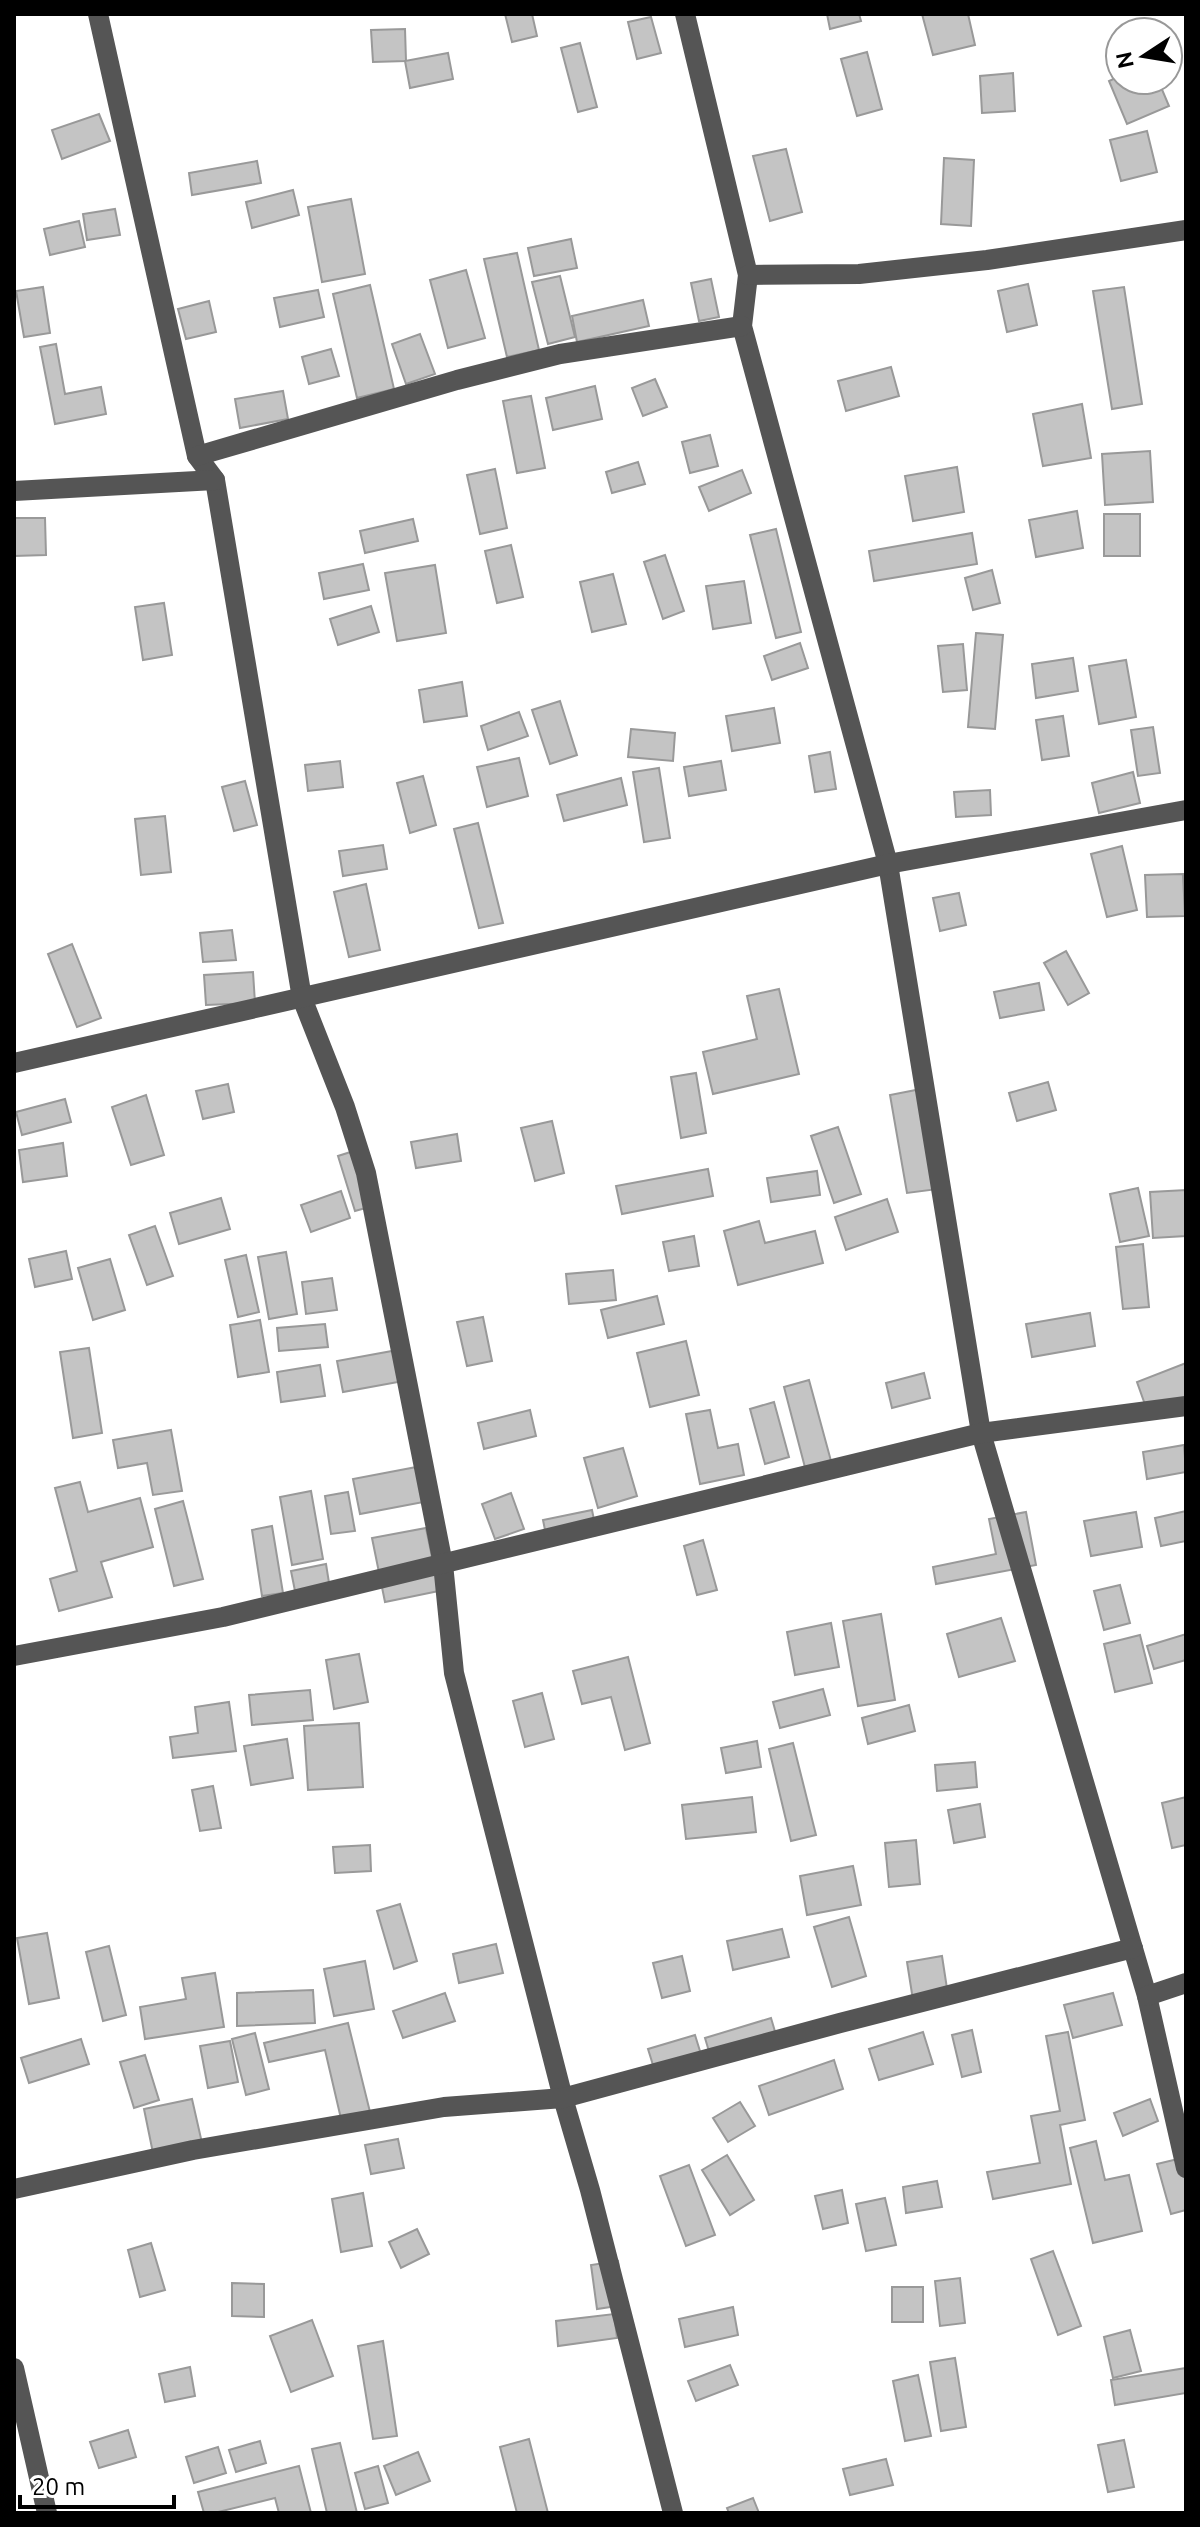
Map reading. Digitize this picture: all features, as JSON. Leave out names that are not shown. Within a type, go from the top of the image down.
[{"type":"street","points":[[98,14],[197,456],[215,480],[302,998],[345,1107],[366,1173],[443,1564],[454,1673],[673,2513]]},
{"type":"street","points":[[685,14],[748,275],[742,326],[888,864],[981,1433],[1147,1996],[1186,2168]]},
{"type":"street","points":[[748,275],[859,274],[987,260],[1186,230]]},
{"type":"street","points":[[197,456],[457,380],[560,354],[742,326]]},
{"type":"street","points":[[14,491],[215,480]]},
{"type":"street","points":[[14,1063],[888,864],[1186,810]]},
{"type":"street","points":[[14,1656],[223,1617],[981,1433],[1186,1406]]},
{"type":"street","points":[[14,2189],[193,2150],[444,2107],[563,2098],[1133,1948]]},
{"type":"street","points":[[1147,1996],[1186,1983]]},
{"type":"street","points":[[14,2368],[47,2513]]},
{"type":"building","points":[[505,14],[532,14],[537,36],[512,42]]},
{"type":"building","points":[[827,14],[859,14],[861,21],[830,29]]},
{"type":"building","points":[[922,14],[968,14],[975,45],[933,55]]},
{"type":"building","points":[[651,17],[661,53],[637,59],[628,22]]},
{"type":"building","points":[[405,29],[406,61],[373,62],[371,30]]},
{"type":"building","points":[[580,43],[597,107],[578,112],[561,48]]},
{"type":"building","points":[[867,52],[882,109],[857,116],[841,59]]},
{"type":"building","points":[[448,53],[453,79],[410,88],[405,61]]},
{"type":"building","points":[[1013,73],[1015,111],[982,113],[980,76]]},
{"type":"building","points":[[1115,96],[1165,96],[1169,106],[1127,124]]},
{"type":"building","points":[[99,114],[110,141],[62,159],[52,130]]},
{"type":"building","points":[[1147,131],[1157,172],[1121,181],[1110,140]]},
{"type":"building","points":[[786,149],[802,212],[770,221],[753,156]]},
{"type":"building","points":[[944,158],[974,160],[971,226],[941,224]]},
{"type":"building","points":[[257,161],[261,183],[192,195],[189,173]]},
{"type":"building","points":[[293,190],[299,215],[252,228],[246,202]]},
{"type":"building","points":[[351,199],[365,274],[322,282],[308,207]]},
{"type":"building","points":[[115,209],[120,235],[87,240],[83,214]]},
{"type":"building","points":[[79,221],[85,247],[50,255],[44,229]]},
{"type":"building","points":[[571,239],[577,268],[534,276],[528,248]]},
{"type":"building","points":[[517,253],[539,350],[507,357],[484,259]]},
{"type":"building","points":[[466,270],[485,338],[448,348],[430,280]]},
{"type":"building","points":[[560,276],[575,337],[548,344],[532,282]]},
{"type":"building","points":[[711,279],[719,317],[699,321],[691,283]]},
{"type":"building","points":[[1028,284],[1037,325],[1007,332],[998,291]]},
{"type":"building","points":[[370,285],[394,389],[357,398],[333,294]]},
{"type":"building","points":[[43,287],[50,333],[24,337],[16,291]]},
{"type":"building","points":[[1124,287],[1142,404],[1112,409],[1093,291]]},
{"type":"building","points":[[318,290],[324,317],[280,327],[274,298]]},
{"type":"building","points":[[643,300],[649,326],[577,342],[572,316]]},
{"type":"building","points":[[209,301],[216,332],[186,339],[178,309]]},
{"type":"building","points":[[420,334],[435,374],[406,384],[392,344]]},
{"type":"building","points":[[56,344],[65,394],[101,387],[106,414],[55,424],[40,347]]},
{"type":"building","points":[[331,349],[339,376],[309,384],[302,357]]},
{"type":"building","points":[[891,367],[899,396],[846,411],[838,381]]},
{"type":"building","points":[[655,379],[667,407],[643,416],[632,388]]},
{"type":"building","points":[[595,386],[602,419],[553,430],[546,398]]},
{"type":"building","points":[[283,391],[288,419],[240,428],[235,399]]},
{"type":"building","points":[[531,396],[545,468],[517,473],[503,401]]},
{"type":"building","points":[[1082,404],[1091,458],[1043,466],[1033,414]]},
{"type":"building","points":[[710,435],[718,466],[690,473],[682,442]]},
{"type":"building","points":[[1150,451],[1153,502],[1105,505],[1102,454]]},
{"type":"building","points":[[638,462],[645,484],[612,493],[606,472]]},
{"type":"building","points":[[957,467],[964,512],[913,521],[905,476]]},
{"type":"building","points":[[495,469],[507,528],[480,534],[467,475]]},
{"type":"building","points":[[742,470],[751,493],[709,511],[699,487]]},
{"type":"building","points":[[1077,511],[1083,548],[1036,557],[1029,520]]},
{"type":"building","points":[[1104,514],[1140,514],[1140,556],[1104,556]]},
{"type":"building","points":[[14,518],[45,518],[46,555],[14,556]]},
{"type":"building","points":[[413,519],[418,541],[365,553],[360,531]]},
{"type":"building","points":[[776,529],[801,632],[776,638],[750,535]]},
{"type":"building","points":[[972,533],[977,564],[874,581],[869,551]]},
{"type":"building","points":[[511,545],[523,597],[497,603],[485,551]]},
{"type":"building","points":[[665,555],[684,611],[663,619],[644,562]]},
{"type":"building","points":[[363,564],[369,590],[324,599],[319,573]]},
{"type":"building","points":[[435,565],[446,633],[397,641],[385,573]]},
{"type":"building","points":[[992,570],[1000,603],[973,610],[965,578]]},
{"type":"building","points":[[613,574],[626,624],[592,632],[580,582]]},
{"type":"building","points":[[744,581],[751,623],[713,629],[706,586]]},
{"type":"building","points":[[164,603],[172,655],[143,660],[135,607]]},
{"type":"building","points":[[371,606],[379,632],[338,645],[330,619]]},
{"type":"building","points":[[976,633],[1003,635],[995,729],[968,727]]},
{"type":"building","points":[[800,643],[808,668],[772,680],[764,656]]},
{"type":"building","points":[[963,644],[967,690],[943,692],[938,646]]},
{"type":"building","points":[[1073,658],[1078,691],[1036,698],[1032,664]]},
{"type":"building","points":[[1126,660],[1136,717],[1099,724],[1089,666]]},
{"type":"building","points":[[462,682],[467,716],[424,722],[419,690]]},
{"type":"building","points":[[560,701],[577,755],[550,764],[532,710]]},
{"type":"building","points":[[774,708],[780,743],[732,751],[726,716]]},
{"type":"building","points":[[519,712],[528,736],[488,750],[481,726]]},
{"type":"building","points":[[1063,716],[1069,756],[1042,760],[1036,720]]},
{"type":"building","points":[[1153,727],[1160,773],[1138,776],[1131,730]]},
{"type":"building","points":[[631,729],[675,733],[673,761],[628,757]]},
{"type":"building","points":[[830,752],[836,789],[815,792],[809,756]]},
{"type":"building","points":[[519,758],[528,796],[487,807],[477,767]]},
{"type":"building","points":[[340,761],[343,787],[308,791],[305,765]]},
{"type":"building","points":[[721,761],[726,790],[689,796],[684,767]]},
{"type":"building","points":[[659,768],[670,838],[644,842],[633,772]]},
{"type":"building","points":[[1133,772],[1140,803],[1099,813],[1092,783]]},
{"type":"building","points":[[423,776],[436,825],[410,833],[397,783]]},
{"type":"building","points":[[621,778],[627,805],[564,821],[557,795]]},
{"type":"building","points":[[245,781],[257,825],[234,831],[222,787]]},
{"type":"building","points":[[990,790],[991,815],[956,817],[954,792]]},
{"type":"building","points":[[165,816],[171,872],[141,875],[135,819]]},
{"type":"building","points":[[478,823],[503,923],[479,928],[454,829]]},
{"type":"building","points":[[383,845],[387,869],[343,876],[339,851]]},
{"type":"building","points":[[1122,846],[1137,910],[1107,917],[1091,854]]},
{"type":"building","points":[[1183,874],[1185,916],[1147,917],[1145,875]]},
{"type":"building","points":[[366,884],[380,950],[349,957],[334,892]]},
{"type":"building","points":[[959,893],[966,925],[940,931],[933,898]]},
{"type":"building","points":[[232,930],[236,960],[203,962],[200,933]]},
{"type":"building","points":[[72,944],[101,1018],[77,1027],[48,954]]},
{"type":"building","points":[[1066,951],[1089,993],[1068,1005],[1044,963]]},
{"type":"building","points":[[253,972],[255,1003],[206,1005],[204,975]]},
{"type":"building","points":[[1039,983],[1044,1010],[1000,1018],[994,992]]},
{"type":"building","points":[[779,989],[799,1074],[713,1094],[703,1052],[757,1039],[747,996]]},
{"type":"building","points":[[696,1073],[706,1133],[681,1138],[671,1077]]},
{"type":"building","points":[[1048,1082],[1056,1110],[1017,1121],[1009,1093]]},
{"type":"building","points":[[228,1084],[234,1112],[203,1119],[196,1091]]},
{"type":"building","points":[[921,1089],[938,1189],[907,1193],[890,1095]]},
{"type":"building","points":[[146,1095],[164,1155],[131,1165],[112,1107]]},
{"type":"building","points":[[65,1099],[71,1122],[22,1135],[16,1112]]},
{"type":"building","points":[[552,1121],[564,1173],[535,1181],[521,1128]]},
{"type":"building","points":[[838,1127],[861,1194],[834,1203],[811,1136]]},
{"type":"building","points":[[457,1134],[461,1161],[416,1168],[411,1142]]},
{"type":"building","points":[[63,1143],[67,1176],[23,1182],[19,1150]]},
{"type":"building","points":[[363,1148],[380,1204],[355,1211],[338,1156]]},
{"type":"building","points":[[708,1169],[713,1196],[622,1214],[616,1186]]},
{"type":"building","points":[[817,1171],[820,1195],[771,1202],[767,1178]]},
{"type":"building","points":[[1138,1188],[1149,1236],[1120,1242],[1110,1194]]},
{"type":"building","points":[[1186,1190],[1186,1236],[1153,1238],[1150,1192]]},
{"type":"building","points":[[341,1191],[350,1218],[311,1232],[301,1205]]},
{"type":"building","points":[[221,1198],[230,1229],[179,1244],[170,1213]]},
{"type":"building","points":[[887,1199],[898,1232],[846,1250],[835,1217]]},
{"type":"building","points":[[759,1221],[765,1243],[815,1231],[823,1263],[738,1285],[724,1231]]},
{"type":"building","points":[[155,1226],[173,1276],[147,1285],[129,1235]]},
{"type":"building","points":[[694,1236],[699,1266],[669,1271],[663,1242]]},
{"type":"building","points":[[1143,1244],[1149,1307],[1123,1309],[1116,1247]]},
{"type":"building","points":[[66,1251],[72,1279],[35,1287],[29,1259]]},
{"type":"building","points":[[286,1252],[297,1314],[269,1319],[258,1257]]},
{"type":"building","points":[[246,1255],[259,1312],[238,1317],[225,1260]]},
{"type":"building","points":[[110,1259],[125,1310],[93,1320],[78,1268]]},
{"type":"building","points":[[613,1270],[616,1300],[569,1304],[566,1274]]},
{"type":"building","points":[[332,1278],[337,1310],[306,1314],[302,1282]]},
{"type":"building","points":[[657,1296],[664,1324],[608,1338],[601,1310]]},
{"type":"building","points":[[1090,1313],[1095,1346],[1032,1357],[1026,1324]]},
{"type":"building","points":[[483,1317],[492,1361],[467,1366],[457,1322]]},
{"type":"building","points":[[260,1320],[269,1372],[238,1377],[230,1325]]},
{"type":"building","points":[[325,1324],[328,1347],[279,1351],[277,1328]]},
{"type":"building","points":[[686,1341],[699,1395],[650,1407],[637,1353]]},
{"type":"building","points":[[89,1348],[102,1433],[73,1438],[60,1352]]},
{"type":"building","points":[[403,1349],[409,1380],[343,1392],[337,1361]]},
{"type":"building","points":[[1186,1363],[1186,1400],[1148,1413],[1137,1382]]},
{"type":"building","points":[[320,1365],[325,1396],[281,1402],[277,1372]]},
{"type":"building","points":[[924,1373],[930,1398],[892,1408],[886,1383]]},
{"type":"building","points":[[809,1380],[834,1472],[808,1479],[784,1387]]},
{"type":"building","points":[[774,1402],[789,1457],[765,1464],[750,1409]]},
{"type":"building","points":[[530,1410],[536,1436],[484,1449],[478,1423]]},
{"type":"building","points":[[710,1410],[718,1448],[738,1444],[744,1475],[700,1484],[686,1414]]},
{"type":"building","points":[[171,1430],[182,1491],[153,1495],[147,1463],[118,1468],[113,1440]]},
{"type":"building","points":[[1184,1445],[1186,1472],[1147,1479],[1143,1452]]},
{"type":"building","points":[[623,1448],[637,1496],[598,1508],[584,1458]]},
{"type":"building","points":[[427,1465],[434,1500],[360,1514],[353,1479]]},
{"type":"building","points":[[80,1482],[88,1512],[140,1498],[153,1547],[101,1562],[112,1597],[59,1611],[50,1579],[77,1571],[55,1488]]},
{"type":"building","points":[[311,1491],[323,1559],[292,1565],[280,1497]]},
{"type":"building","points":[[348,1492],[355,1531],[331,1534],[325,1496]]},
{"type":"building","points":[[511,1493],[524,1529],[495,1539],[482,1504]]},
{"type":"building","points":[[183,1501],[203,1579],[174,1586],[155,1509]]},
{"type":"building","points":[[592,1510],[597,1535],[548,1545],[543,1520]]},
{"type":"building","points":[[1186,1511],[1186,1541],[1161,1546],[1155,1518]]},
{"type":"building","points":[[1026,1512],[1036,1565],[936,1584],[933,1567],[996,1554],[989,1519]]},
{"type":"building","points":[[1136,1512],[1142,1547],[1091,1556],[1084,1521]]},
{"type":"building","points":[[272,1526],[283,1593],[262,1596],[252,1530]]},
{"type":"building","points":[[426,1528],[439,1591],[385,1602],[372,1538]]},
{"type":"building","points":[[703,1540],[717,1590],[697,1595],[684,1546]]},
{"type":"building","points":[[326,1564],[330,1589],[296,1596],[291,1571]]},
{"type":"building","points":[[1120,1585],[1130,1623],[1104,1630],[1094,1591]]},
{"type":"building","points":[[881,1614],[895,1700],[858,1706],[843,1621]]},
{"type":"building","points":[[1001,1618],[1015,1661],[959,1677],[947,1634]]},
{"type":"building","points":[[831,1623],[839,1667],[795,1675],[787,1632]]},
{"type":"building","points":[[1186,1634],[1186,1660],[1154,1669],[1147,1646]]},
{"type":"building","points":[[1140,1635],[1152,1683],[1115,1692],[1104,1644]]},
{"type":"building","points":[[359,1654],[368,1702],[334,1709],[326,1660]]},
{"type":"building","points":[[628,1657],[650,1743],[625,1750],[611,1697],[582,1704],[573,1671]]},
{"type":"building","points":[[823,1689],[830,1715],[780,1728],[773,1702]]},
{"type":"building","points":[[310,1690],[313,1720],[252,1725],[249,1695]]},
{"type":"building","points":[[542,1693],[554,1739],[525,1747],[513,1701]]},
{"type":"building","points":[[229,1702],[236,1751],[173,1758],[170,1737],[198,1733],[195,1707]]},
{"type":"building","points":[[909,1705],[915,1731],[868,1744],[862,1718]]},
{"type":"building","points":[[359,1723],[363,1787],[308,1790],[304,1726]]},
{"type":"building","points":[[287,1739],[293,1778],[251,1785],[244,1746]]},
{"type":"building","points":[[757,1741],[761,1767],[726,1773],[721,1748]]},
{"type":"building","points":[[793,1743],[816,1835],[791,1841],[769,1749]]},
{"type":"building","points":[[975,1762],[977,1787],[937,1791],[935,1765]]},
{"type":"building","points":[[213,1786],[221,1828],[200,1831],[192,1790]]},
{"type":"building","points":[[752,1797],[756,1832],[686,1839],[682,1805]]},
{"type":"building","points":[[1186,1797],[1186,1845],[1172,1848],[1162,1803]]},
{"type":"building","points":[[980,1804],[985,1837],[954,1843],[948,1810]]},
{"type":"building","points":[[916,1840],[920,1884],[889,1887],[885,1843]]},
{"type":"building","points":[[370,1845],[371,1871],[335,1873],[333,1847]]},
{"type":"building","points":[[853,1866],[861,1905],[807,1915],[800,1876]]},
{"type":"building","points":[[400,1904],[417,1961],[394,1969],[377,1911]]},
{"type":"building","points":[[849,1917],[866,1976],[832,1987],[814,1927]]},
{"type":"building","points":[[782,1929],[789,1957],[733,1970],[727,1941]]},
{"type":"building","points":[[47,1933],[59,1998],[29,2004],[17,1938]]},
{"type":"building","points":[[496,1944],[503,1973],[459,1983],[453,1954]]},
{"type":"building","points":[[109,1946],[126,2015],[103,2021],[86,1952]]},
{"type":"building","points":[[682,1956],[690,1991],[662,1998],[653,1963]]},
{"type":"building","points":[[942,1956],[948,1995],[913,2000],[907,1962]]},
{"type":"building","points":[[365,1961],[374,2009],[334,2016],[324,1969]]},
{"type":"building","points":[[215,1973],[224,2027],[145,2039],[140,2007],[186,1999],[182,1978]]},
{"type":"building","points":[[313,1990],[315,2023],[237,2026],[237,1993]]},
{"type":"building","points":[[445,1993],[455,2021],[403,2038],[393,2011]]},
{"type":"building","points":[[1113,1993],[1122,2025],[1073,2038],[1064,2005]]},
{"type":"building","points":[[771,2018],[779,2045],[713,2065],[705,2038]]},
{"type":"building","points":[[348,2023],[371,2116],[342,2123],[325,2050],[269,2062],[264,2043]]},
{"type":"building","points":[[972,2030],[981,2072],[962,2077],[952,2035]]},
{"type":"building","points":[[923,2032],[933,2064],[879,2080],[869,2049]]},
{"type":"building","points":[[1068,2032],[1085,2120],[1060,2125],[1071,2184],[993,2199],[987,2172],[1040,2163],[1031,2116],[1060,2111],[1046,2036]]},
{"type":"building","points":[[255,2033],[269,2089],[246,2095],[232,2039]]},
{"type":"building","points":[[695,2035],[704,2064],[657,2078],[648,2049]]},
{"type":"building","points":[[81,2039],[89,2064],[29,2083],[21,2058]]},
{"type":"building","points":[[230,2041],[238,2082],[208,2088],[200,2046]]},
{"type":"building","points":[[145,2055],[159,2100],[134,2108],[120,2062]]},
{"type":"building","points":[[834,2060],[843,2089],[769,2115],[759,2086]]},
{"type":"building","points":[[192,2099],[202,2143],[153,2153],[144,2109]]},
{"type":"building","points":[[1150,2099],[1158,2121],[1123,2136],[1114,2113]]},
{"type":"building","points":[[740,2102],[755,2126],[728,2142],[713,2118]]},
{"type":"building","points":[[398,2139],[404,2168],[371,2174],[365,2145]]},
{"type":"building","points":[[1096,2141],[1105,2180],[1129,2175],[1142,2231],[1093,2243],[1070,2148]]},
{"type":"building","points":[[727,2155],[754,2200],[730,2215],[702,2170]]},
{"type":"building","points":[[1186,2157],[1186,2210],[1171,2214],[1157,2164]]},
{"type":"building","points":[[689,2165],[715,2235],[686,2246],[660,2176]]},
{"type":"building","points":[[937,2181],[942,2207],[906,2213],[903,2187]]},
{"type":"building","points":[[842,2190],[848,2223],[823,2229],[815,2196]]},
{"type":"building","points":[[363,2193],[372,2246],[341,2252],[332,2199]]},
{"type":"building","points":[[885,2198],[896,2245],[866,2251],[856,2204]]},
{"type":"building","points":[[417,2229],[429,2254],[401,2268],[389,2242]]},
{"type":"building","points":[[151,2243],[165,2290],[140,2297],[128,2250]]},
{"type":"building","points":[[1053,2251],[1081,2326],[1058,2335],[1031,2259]]},
{"type":"building","points":[[618,2261],[624,2305],[597,2309],[591,2265]]},
{"type":"building","points":[[960,2278],[965,2323],[940,2326],[935,2281]]},
{"type":"building","points":[[232,2283],[264,2284],[264,2317],[232,2316]]},
{"type":"building","points":[[892,2287],[923,2287],[923,2322],[892,2322]]},
{"type":"building","points":[[733,2307],[738,2335],[685,2347],[679,2319]]},
{"type":"building","points":[[614,2314],[617,2338],[558,2346],[556,2321]]},
{"type":"building","points":[[312,2320],[333,2376],[291,2392],[270,2336]]},
{"type":"building","points":[[1130,2330],[1141,2371],[1113,2378],[1104,2337]]},
{"type":"building","points":[[383,2341],[397,2436],[373,2439],[358,2346]]},
{"type":"building","points":[[955,2358],[966,2427],[941,2431],[930,2362]]},
{"type":"building","points":[[730,2365],[738,2385],[696,2401],[688,2381]]},
{"type":"building","points":[[190,2367],[195,2396],[165,2402],[159,2374]]},
{"type":"building","points":[[1186,2368],[1186,2393],[1115,2405],[1111,2380]]},
{"type":"building","points":[[918,2375],[931,2436],[905,2441],[893,2381]]},
{"type":"building","points":[[128,2430],[136,2457],[99,2468],[90,2442]]},
{"type":"building","points":[[529,2439],[548,2513],[517,2513],[500,2447]]},
{"type":"building","points":[[1124,2440],[1134,2487],[1108,2492],[1098,2445]]},
{"type":"building","points":[[260,2441],[266,2463],[236,2472],[229,2450]]},
{"type":"building","points":[[340,2443],[357,2513],[327,2513],[312,2449]]},
{"type":"building","points":[[218,2447],[226,2473],[194,2483],[186,2457]]},
{"type":"building","points":[[418,2452],[430,2481],[396,2495],[384,2466]]},
{"type":"building","points":[[886,2459],[893,2485],[850,2495],[843,2469]]},
{"type":"building","points":[[299,2466],[311,2513],[279,2513],[275,2498],[204,2513],[198,2492]]},
{"type":"building","points":[[378,2466],[388,2503],[365,2509],[355,2473]]},
{"type":"building","points":[[753,2498],[759,2513],[729,2513],[727,2508]]}]
